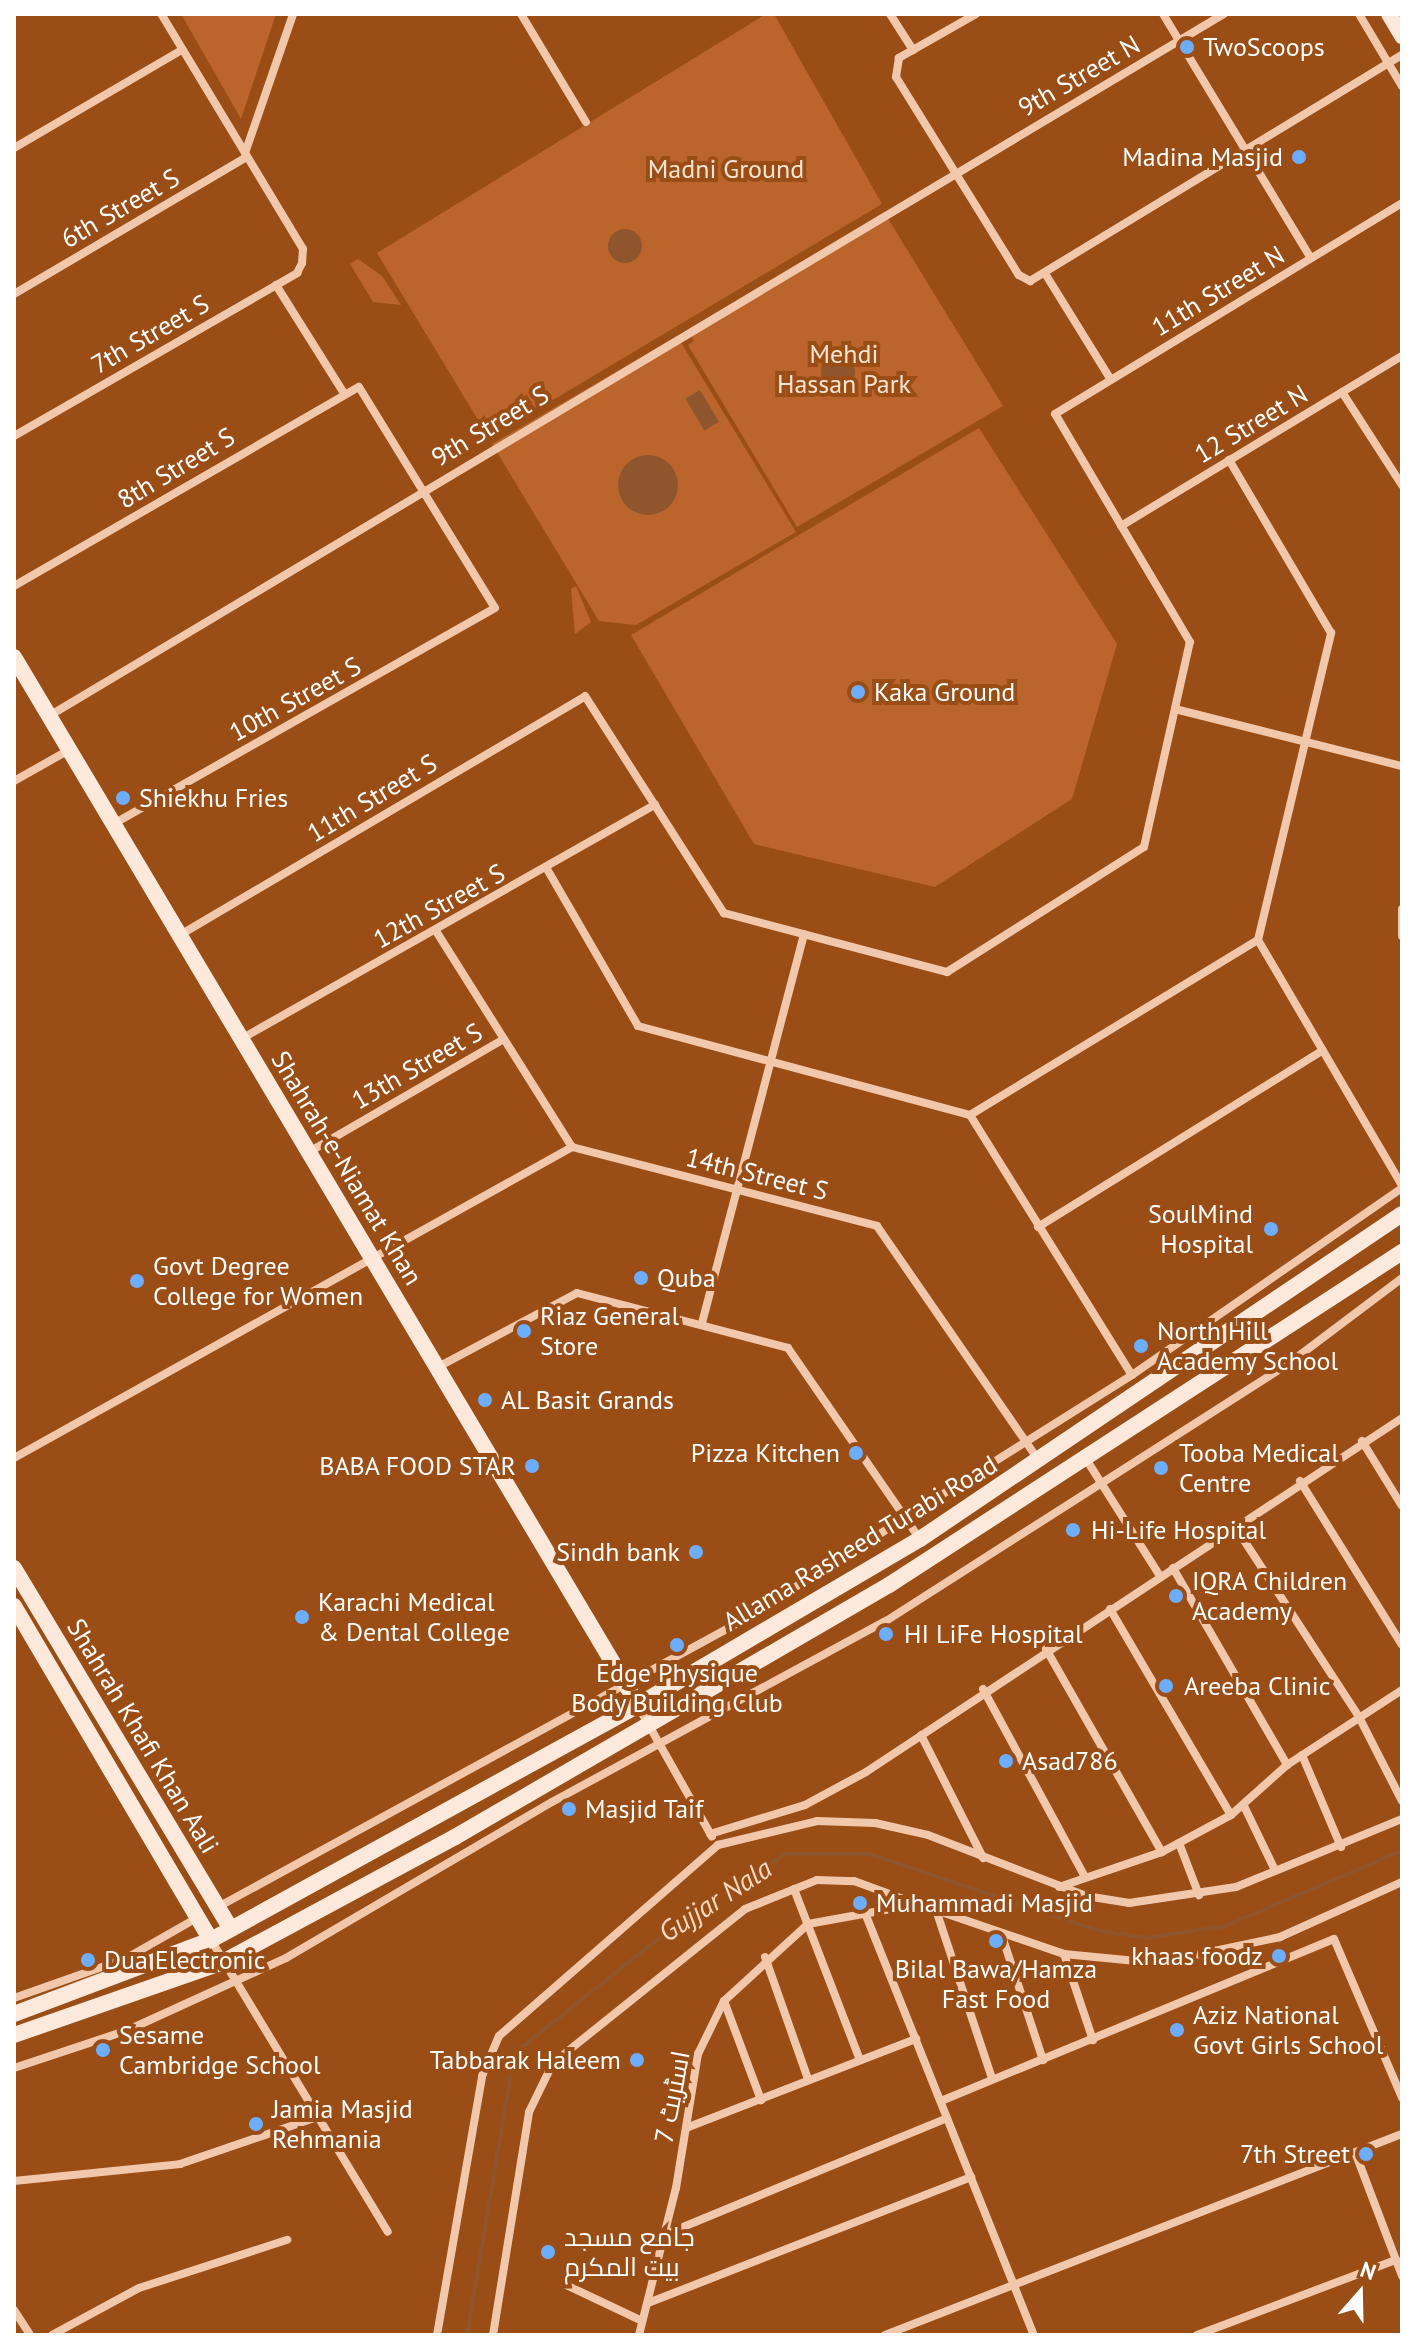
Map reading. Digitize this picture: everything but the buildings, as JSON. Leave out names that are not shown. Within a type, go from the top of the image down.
[{"type":"main road","points":[[1389,14],[1402,36]]},
{"type":"main road","name":"Shahrah-e-Niamat Khan","points":[[14,657],[638,1705]]},
{"type":"main road","name":"Allama Rasheed Turabi Road","points":[[14,2014],[211,1940],[638,1705],[920,1539],[1039,1462],[1402,1214]]},
{"type":"main road","name":"Allama Rasheed Turabi Road","points":[[14,2035],[221,1963],[649,1726],[1086,1459],[1402,1252]]},
{"type":"main road","name":"Shahrah Khafi Khan Aali","points":[[14,1568],[231,1929]]},
{"type":"main road","name":"Shahrah Khafi Khan Aali","points":[[17,1616],[211,1940]]},
{"type":"street","points":[[161,14],[246,155]]},
{"type":"street","points":[[246,155],[293,14]]},
{"type":"street","points":[[521,14],[586,122]]},
{"type":"street","points":[[890,14],[913,50]]},
{"type":"street","points":[[976,14],[913,50],[894,66],[952,171],[1023,280],[1046,275],[1402,55]]},
{"type":"street","points":[[1163,14],[1311,258]]},
{"type":"street","name":"9th Street N","points":[[952,171],[1224,14]]},
{"type":"street","points":[[1359,14],[1402,86]]},
{"type":"street","points":[[14,148],[182,50]]},
{"type":"street","name":"7th Street S","points":[[14,436],[276,285],[302,263],[303,249],[246,155]]},
{"type":"street","name":"6th Street S","points":[[14,294],[246,155]]},
{"type":"street","name":"9th Street S","points":[[49,716],[952,171]]},
{"type":"street","name":"11th Street N","points":[[1121,526],[1055,414],[1402,203]]},
{"type":"street","points":[[1046,275],[1111,380]]},
{"type":"street","points":[[276,285],[343,392]]},
{"type":"street","name":"12 Street N","points":[[1121,526],[1402,356]]},
{"type":"street","name":"8th Street S","points":[[14,586],[343,392],[359,387],[427,487]]},
{"type":"street","points":[[1342,392],[1402,485]]},
{"type":"street","points":[[218,1907],[627,1687],[907,1519],[1132,1375],[1402,1187],[1258,940],[1331,633],[1229,460]]},
{"type":"street","name":"10th Street S","points":[[113,824],[495,608],[427,487]]},
{"type":"street","points":[[655,805],[724,913],[947,972],[1144,847],[1190,642],[1121,526]]},
{"type":"street","name":"11th Street S","points":[[180,935],[585,696],[655,805]]},
{"type":"street","points":[[1175,709],[1402,766]]},
{"type":"street","points":[[14,781],[70,750]]},
{"type":"street","name":"12th Street S","points":[[241,1039],[547,869],[655,805]]},
{"type":"street","points":[[547,869],[638,1026],[970,1115],[1132,1375]]},
{"type":"street","points":[[1402,909],[1402,936]]},
{"type":"street","points":[[14,1458],[371,1255],[572,1147],[436,931]]},
{"type":"street","points":[[702,1323],[804,934]]},
{"type":"street","points":[[970,1115],[1258,940]]},
{"type":"street","name":"13th Street S","points":[[309,1152],[504,1039]]},
{"type":"street","points":[[1038,1227],[1323,1050]]},
{"type":"street","name":"14th Street S","points":[[572,1147],[877,1226],[1039,1462]]},
{"type":"street","points":[[14,2068],[128,2030],[286,1958],[886,1621],[1102,1485],[1402,1278]]},
{"type":"street","points":[[438,1367],[577,1293],[702,1323],[797,1354],[920,1539]]},
{"type":"street","points":[[710,1834],[763,1815],[805,1805],[921,1735],[983,1689],[1173,1568],[1300,1481],[1402,1418]]},
{"type":"street","points":[[1362,1441],[1402,1506]]},
{"type":"street","points":[[1086,1459],[1160,1576]]},
{"type":"street","points":[[1300,1481],[1402,1645]]},
{"type":"street","points":[[1234,1525],[1359,1717],[1402,1801]]},
{"type":"street","points":[[1173,1568],[1287,1765]]},
{"type":"street","points":[[1110,1609],[1231,1815]]},
{"type":"street","points":[[1046,1649],[1162,1852]]},
{"type":"street","points":[[983,1689],[1084,1875]]},
{"type":"street","points":[[1059,1887],[1084,1875],[1162,1852],[1231,1815],[1287,1765],[1402,1690]]},
{"type":"street","points":[[638,1705],[718,1845]]},
{"type":"street","points":[[921,1735],[983,1858]]},
{"type":"street","points":[[1302,1755],[1341,1847]]},
{"type":"street","points":[[1244,1806],[1275,1870]]},
{"type":"street","points":[[763,1815],[769,1830]]},
{"type":"street","points":[[437,2335],[467,2150],[499,2036],[718,1845],[769,1830],[875,1823],[983,1858],[1059,1887],[1129,1903],[1199,1895],[1341,1847],[1402,1819]]},
{"type":"street","points":[[1179,1843],[1199,1895]]},
{"type":"street","points":[[493,2335],[538,2082],[592,2026],[745,1909],[817,1880],[854,1881],[937,1913],[1064,1954],[1105,1961],[1207,1958],[1280,1937],[1402,1882]]},
{"type":"street","points":[[794,1889],[860,2060]]},
{"type":"street","points":[[808,1924],[867,1918],[918,1904]]},
{"type":"street","points":[[937,1913],[992,2078]]},
{"type":"street","points":[[14,1998],[125,1959],[197,1918]]},
{"type":"street","points":[[867,1918],[1034,2335]]},
{"type":"street","name":"اسٹریٹ 7","points":[[639,2335],[666,2234],[698,2054],[724,2001],[765,1957],[808,1924]]},
{"type":"street","points":[[1001,1933],[1043,2060]]},
{"type":"street","points":[[941,2101],[1334,1939],[1402,2098]]},
{"type":"street","points":[[211,1940],[230,1981],[388,2232]]},
{"type":"street","points":[[1064,1954],[1093,2040]]},
{"type":"street","points":[[765,1957],[808,2079]]},
{"type":"street","points":[[724,2001],[761,2100]]},
{"type":"street","points":[[686,2128],[916,2039]]},
{"type":"street","points":[[14,2181],[180,2164],[314,2118]]},
{"type":"street","points":[[666,2234],[947,2118]]},
{"type":"street","points":[[885,2335],[1402,2134]]},
{"type":"street","points":[[1355,2152],[1402,2276]]},
{"type":"street","points":[[648,2303],[971,2177]]},
{"type":"street","points":[[52,2335],[139,2288],[287,2240]]},
{"type":"street","points":[[1197,2335],[1396,2260]]},
{"type":"street","points":[[566,2285],[642,2321]]},
{"type":"street","points":[[14,2310],[30,2335]]},
{"type":"green space","points":[[181,14],[276,14],[241,119]]},
{"type":"green space","name":"Madni Ground","points":[[766,14],[774,14],[882,204],[489,438],[377,253]]},
{"type":"green space","name":"Mehdi Hassan Park","points":[[884,212],[1003,406],[797,527],[688,345],[694,341],[687,330]]},
{"type":"green space","points":[[358,259],[382,276],[401,305],[373,302],[350,264]]},
{"type":"green space","name":"Mehdi Hassan Park","points":[[677,336],[796,532],[636,625],[599,621],[492,444]]},
{"type":"green space","points":[[979,428],[1117,644],[1072,799],[935,887],[754,844],[631,635]]},
{"type":"green space","points":[[576,586],[591,622],[575,634],[571,589]]},
{"type":"shaded area","points":[[625,229],[637,234],[642,246],[637,258],[625,263],[613,258],[608,246],[613,234]]},
{"type":"shaded area","points":[[838,355],[850,360],[855,372],[850,384],[838,389],[826,384],[821,372],[826,360]]},
{"type":"shaded area","points":[[700,390],[719,422],[704,430],[685,399]]},
{"type":"shaded area","points":[[648,455],[659,457],[669,464],[676,474],[676,496],[669,506],[659,513],[648,515],[637,513],[627,506],[620,496],[618,485],[620,474],[627,464],[637,457]]},
{"type":"waterway","name":"Gujjar Nala","points":[[467,2335],[512,2066],[521,2048],[703,1903],[787,1854],[869,1854],[1096,1930],[1145,1938],[1225,1926],[1402,1851]]},
{"type":"place","name":"TwoScoops","points":[[1187,47]]},
{"type":"place","name":"Madina Masjid","points":[[1299,157]]},
{"type":"place","name":"Kaka Ground","points":[[858,692]]},
{"type":"place","name":"Shiekhu Fries","points":[[123,798]]},
{"type":"place","name":"SoulMind Hospital","points":[[1271,1229]]},
{"type":"place","name":"Quba","points":[[641,1278]]},
{"type":"place","name":"Govt Degree College for Women","points":[[137,1281]]},
{"type":"place","name":"Riaz General Store","points":[[524,1331]]},
{"type":"place","name":"North Hill Academy School","points":[[1141,1346]]},
{"type":"place","name":"AL Basit Grands","points":[[485,1400]]},
{"type":"place","name":"Pizza Kitchen","points":[[856,1453]]},
{"type":"place","name":"BABA FOOD STAR","points":[[532,1466]]},
{"type":"place","name":"Tooba Medical Centre","points":[[1161,1468]]},
{"type":"place","name":"Hi-Life Hospital","points":[[1073,1530]]},
{"type":"place","name":"Sindh bank","points":[[696,1552]]},
{"type":"place","name":"IQRA Children Academy","points":[[1176,1596]]},
{"type":"place","name":"Karachi Medical & Dental College","points":[[302,1617]]},
{"type":"place","name":"HI LiFe Hospital","points":[[886,1634]]},
{"type":"place","name":"Edge Physique Body Building Club","points":[[677,1645]]},
{"type":"place","name":"Areeba Clinic","points":[[1166,1686]]},
{"type":"place","name":"Asad786","points":[[1006,1761]]},
{"type":"place","name":"Masjid Taif","points":[[569,1809]]},
{"type":"place","name":"Muhammadi Masjid","points":[[860,1903]]},
{"type":"place","name":"Bilal Bawa/Hamza Fast Food","points":[[996,1941]]},
{"type":"place","name":"khaas foodz","points":[[1279,1956]]},
{"type":"place","name":"Dua Electronic","points":[[88,1960]]},
{"type":"place","name":"Aziz National Govt Girls School","points":[[1177,2030]]},
{"type":"place","name":"Sesame Cambridge School","points":[[103,2050]]},
{"type":"place","name":"Tabbarak Haleem","points":[[637,2060]]},
{"type":"place","name":"Jamia Masjid Rehmania","points":[[256,2124]]},
{"type":"place","name":"7th Street","points":[[1366,2154]]},
{"type":"place","name":"جامع مسجد بیت المکرم","points":[[548,2252]]}]
